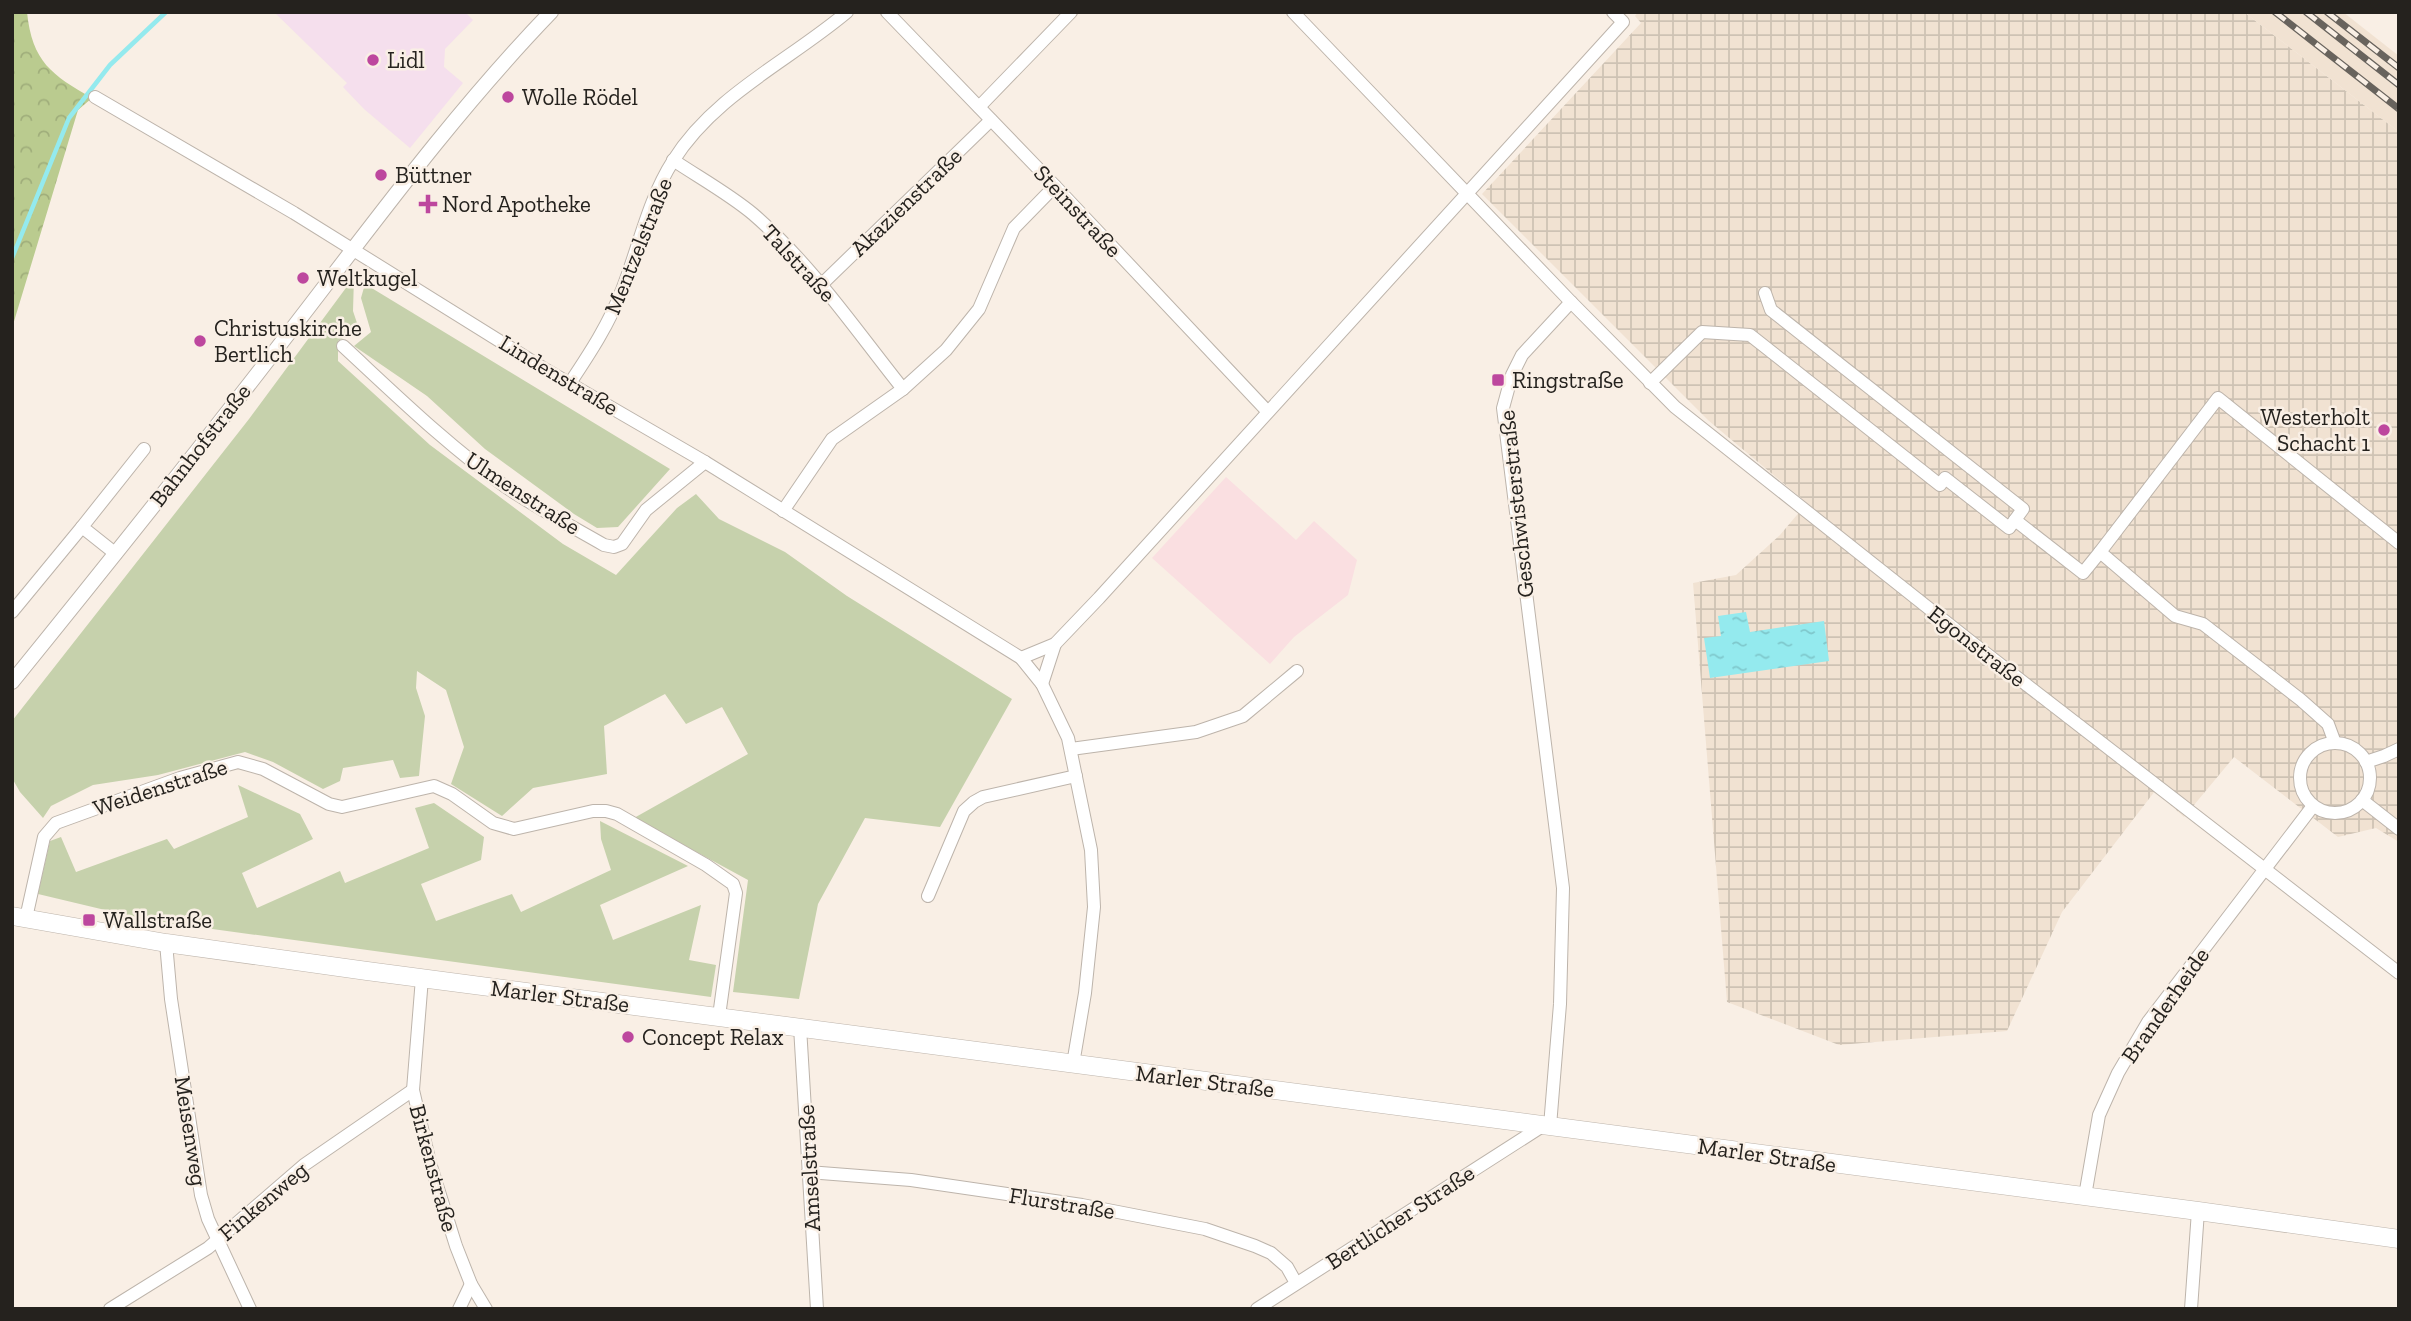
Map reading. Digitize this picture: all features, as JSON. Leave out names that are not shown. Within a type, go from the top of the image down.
[{"type":"main road","name":"Marler Straße","points":[[19,917],[166,943],[422,978],[2399,1239]]},
{"type":"street","name":"Bahnhofstraße","points":[[12,682],[116,554],[352,249],[492,74],[551,12]]},
{"type":"street","name":"Mentzelstraße","points":[[570,383],[603,334],[622,291],[656,193],[673,160],[722,105],[846,12]]},
{"type":"street","name":"Steinstraße","points":[[887,12],[1268,411]]},
{"type":"street","points":[[979,107],[1071,12]]},
{"type":"street","points":[[1293,12],[1571,302]]},
{"type":"street","points":[[1042,684],[1055,644],[1623,22],[1613,12]]},
{"type":"street","name":"Lindenstraße","points":[[95,97],[705,462],[1021,658],[1042,684],[1068,738],[1091,850],[1094,907],[1085,993],[1073,1064]]},
{"type":"street","name":"Akazienstraße","points":[[822,284],[991,120]]},
{"type":"street","name":"Talstraße","points":[[673,160],[751,212],[787,246],[822,284],[903,389]]},
{"type":"street","points":[[783,511],[832,439],[903,389],[946,350],[979,309],[1014,228],[1055,186]]},
{"type":"street","points":[[1650,383],[1702,332],[1750,335],[1940,485],[1945,478],[2009,528],[2023,509],[1771,310],[1765,293]]},
{"type":"street","name":"Egonstraße","points":[[1571,302],[1650,383],[1702,430],[2399,973]]},
{"type":"street","name":"Geschwisterstraße","points":[[1547,1126],[1560,1004],[1563,888],[1503,408],[1512,375],[1522,355],[1571,302]]},
{"type":"street","name":"Ulmenstraße","points":[[344,346],[410,410],[466,457],[509,489],[604,545],[614,548],[622,544],[646,510],[705,462]]},
{"type":"street","points":[[2015,520],[2082,573],[2218,398],[2399,543]]},
{"type":"street","name":"Bahnhofstraße","points":[[12,612],[144,449]]},
{"type":"street","points":[[82,527],[116,554]]},
{"type":"street","points":[[2100,552],[2175,616],[2203,624],[2301,700],[2328,724],[2335,743]]},
{"type":"street","points":[[1021,658],[1055,644]]},
{"type":"street","points":[[1070,749],[1196,732],[1208,728],[1242,716],[1297,671]]},
{"type":"street","points":[[2335,743],[2354,748],[2366,762],[2370,782],[2362,800],[2344,812],[2323,811],[2313,806],[2301,788],[2302,766],[2315,749],[2325,745],[2335,743]]},
{"type":"street","points":[[2366,762],[2384,757],[2399,748]]},
{"type":"street","name":"Weidenstraße","points":[[19,917],[44,837],[56,823],[180,778],[238,762],[263,769],[329,804],[342,807],[434,786],[452,794],[493,823],[514,829],[593,811],[617,814],[706,865],[733,884],[736,893],[719,1016]]},
{"type":"street","points":[[928,896],[964,811],[974,802],[983,797],[1076,776]]},
{"type":"street","points":[[2362,800],[2399,829]]},
{"type":"street","name":"Branderheide","points":[[2085,1196],[2099,1115],[2118,1073],[2148,1022],[2313,806]]},
{"type":"street","name":"Meisenweg","points":[[166,943],[171,999],[198,1182],[208,1219],[250,1309]]},
{"type":"street","name":"Birkenstraße","points":[[422,978],[414,1090],[430,1163],[456,1246],[471,1284],[486,1309]]},
{"type":"street","name":"Amselstraße","points":[[800,1027],[817,1309]]},
{"type":"street","name":"Finkenweg","points":[[110,1309],[208,1248],[304,1165],[414,1090]]},
{"type":"street","name":"Bertlicher Straße","points":[[1257,1309],[1547,1126]]},
{"type":"street","name":"Flurstraße","points":[[808,1171],[911,1180],[1132,1214],[1205,1229],[1255,1245],[1271,1254],[1287,1267],[1296,1283]]},
{"type":"street","points":[[2191,1309],[2198,1211]]},
{"type":"street","points":[[459,1309],[471,1284]]},
{"type":"shaded area","points":[[274,12],[465,12],[473,20],[445,49],[444,67],[463,83],[410,148],[364,109],[343,87],[347,83]]},
{"type":"shaded area","points":[[1638,12],[2244,12],[2399,132],[2399,842],[2376,828],[2338,837],[2234,757],[2184,817],[2155,791],[2062,912],[2007,1031],[1839,1045],[1727,1002],[1693,583],[1736,575],[1780,535],[1807,503],[1709,421],[1482,194],[1641,23],[1635,16]]},
{"type":"shaded area","points":[[2244,12],[2343,12],[2399,56],[2399,132]]},
{"type":"shaded area","points":[[1226,477],[1296,540],[1314,521],[1357,560],[1348,595],[1294,637],[1270,664],[1152,558]]},
{"type":"green space","points":[[12,12],[27,12],[34,43],[46,65],[66,82],[92,98],[78,110],[12,328]]},
{"type":"green space","points":[[354,277],[353,311],[359,329],[338,341],[338,361],[430,445],[563,544],[616,575],[677,508],[696,494],[719,519],[785,552],[847,596],[1012,699],[940,827],[865,818],[818,904],[799,999],[733,992],[748,880],[634,818],[748,754],[722,707],[686,724],[665,694],[604,726],[607,774],[533,788],[502,816],[451,784],[464,747],[446,690],[417,671],[416,688],[425,716],[419,776],[400,778],[393,760],[343,768],[340,781],[323,789],[273,762],[245,752],[158,775],[93,785],[51,806],[43,818],[20,792],[12,778],[12,721],[249,419]]},
{"type":"green space","points":[[365,284],[670,469],[618,527],[597,528],[485,449],[427,396],[354,346],[371,332],[361,298]]},
{"type":"green space","points":[[238,785],[300,814],[313,839],[242,873],[257,908],[340,871],[345,883],[429,848],[415,808],[434,803],[484,837],[481,860],[421,884],[436,921],[512,894],[521,912],[611,870],[601,839],[600,821],[688,866],[600,905],[613,940],[701,905],[689,960],[716,965],[711,997],[147,920],[38,894],[50,841],[61,837],[76,872],[167,839],[174,849],[248,817]]},
{"type":"water","points":[[1746,612],[1750,632],[1824,621],[1829,661],[1710,678],[1704,638],[1721,636],[1718,616]]},
{"type":"waterway","points":[[12,258],[69,118],[110,65],[166,12]]},
{"type":"railway","points":[[2275,12],[2399,109]]},
{"type":"railway","points":[[2306,12],[2399,85]]},
{"type":"railway","points":[[2327,12],[2399,68]]},
{"type":"place","name":"Lidl","points":[[373,60]]},
{"type":"place","name":"Wolle Rödel","points":[[508,97]]},
{"type":"place","name":"Büttner","points":[[381,175]]},
{"type":"place","name":"Nord Apotheke","points":[[428,204]]},
{"type":"place","name":"Weltkugel","points":[[303,278]]},
{"type":"place","name":"Christuskirche Bertlich","points":[[200,341]]},
{"type":"place","name":"Ringstraße","points":[[1498,380]]},
{"type":"place","name":"Westerholt Schacht 1","points":[[2384,430]]},
{"type":"place","name":"Wallstraße","points":[[89,920]]},
{"type":"place","name":"Concept Relax","points":[[628,1037]]}]
